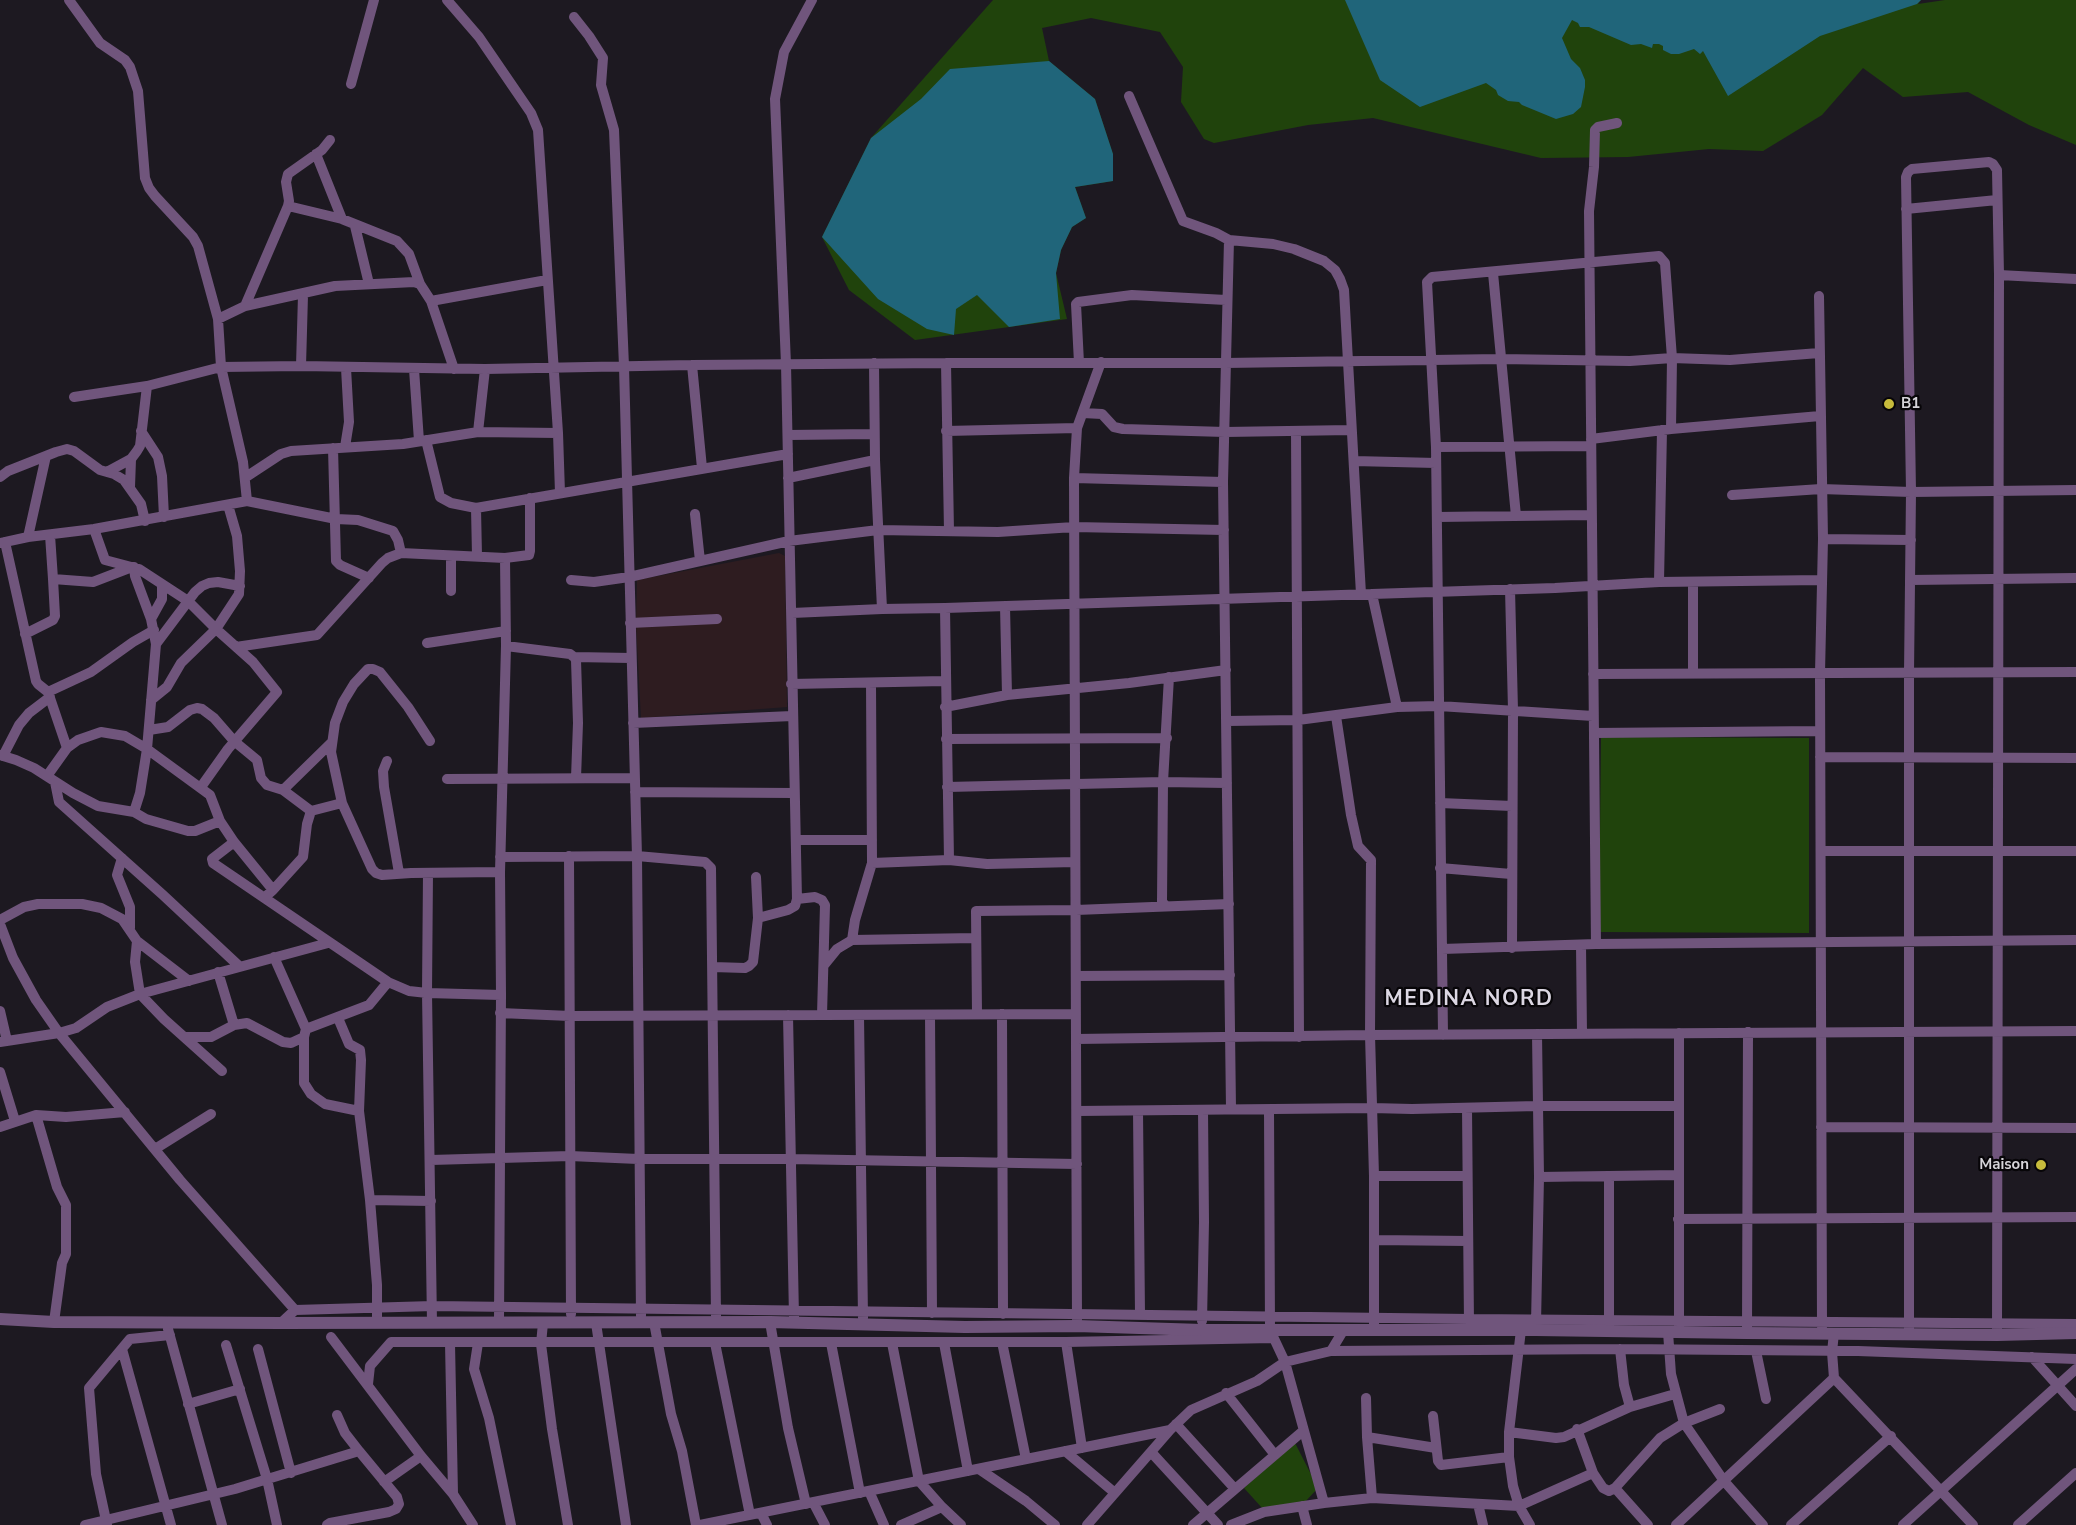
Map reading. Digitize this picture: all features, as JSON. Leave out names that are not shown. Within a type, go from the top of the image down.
[{"type":"street","points":[[69,0],[100,43],[125,60],[130,67],[138,91],[145,178],[155,196],[194,237],[203,258],[219,319],[221,367],[246,477],[247,501]]},
{"type":"street","points":[[351,84],[374,0]]},
{"type":"street","points":[[758,918],[788,910],[795,906],[797,899],[791,684],[792,614],[788,435],[775,99],[784,52],[812,0]]},
{"type":"street","points":[[452,1],[531,112],[538,130],[560,493]]},
{"type":"street","points":[[574,17],[603,58],[601,85],[614,130],[624,366],[635,792],[638,1159],[645,1318],[657,1343],[671,1414],[682,1451],[696,1525]]},
{"type":"street","points":[[1129,96],[1180,217],[1188,224],[1229,240],[1273,244],[1294,249],[1324,261],[1335,270],[1344,290],[1351,430],[1366,594],[1397,707]]},
{"type":"street","points":[[1596,944],[1589,211],[1594,167],[1594,133],[1598,127],[1617,123]]},
{"type":"street","points":[[245,306],[288,206],[286,182],[288,174],[316,154],[330,140]]},
{"type":"street","points":[[316,154],[342,219]]},
{"type":"street","points":[[1909,1328],[1911,492],[1906,177],[1912,169],[1989,162],[1997,170],[1999,275],[1998,1329]]},
{"type":"street","points":[[1906,209],[1997,200]]},
{"type":"street","points":[[288,206],[342,219],[397,241],[405,247],[420,284],[431,301],[454,369]]},
{"type":"street","points":[[355,226],[369,284]]},
{"type":"street","points":[[1229,240],[1223,482],[1230,1109]]},
{"type":"street","points":[[1443,1035],[1436,447],[1427,282],[1432,277],[1659,256],[1665,263],[1672,358],[1666,430],[1659,582]]},
{"type":"street","points":[[1493,273],[1516,516]]},
{"type":"street","points":[[1999,275],[2076,279]]},
{"type":"street","points":[[431,301],[547,280]]},
{"type":"street","points":[[219,319],[245,306],[303,295],[335,286],[414,282],[420,284]]},
{"type":"street","points":[[301,366],[303,295]]},
{"type":"street","points":[[1078,363],[1076,304],[1078,302],[1132,295],[1226,300]]},
{"type":"street","points":[[1819,296],[1823,539],[1820,673],[1821,1217],[1826,1330],[1832,1352],[1834,1378],[1973,1525]]},
{"type":"street","points":[[74,397],[147,386],[221,367],[554,369],[692,364],[1225,363],[1500,359],[1630,361],[1672,358],[1730,360],[1819,354]]},
{"type":"street","points":[[1077,1320],[1074,478],[1077,428],[1101,362]]},
{"type":"street","points":[[874,363],[874,460],[882,609]]},
{"type":"street","points":[[946,363],[949,531]]},
{"type":"street","points":[[692,364],[702,468]]},
{"type":"street","points":[[345,447],[348,426],[346,368]]},
{"type":"street","points":[[414,369],[422,440],[440,497],[451,503],[476,508],[788,454]]},
{"type":"street","points":[[478,432],[485,369]]},
{"type":"street","points":[[107,472],[130,459],[140,446],[147,386]]},
{"type":"street","points":[[1083,413],[1102,414],[1114,427],[1123,429],[1226,432],[1351,430]]},
{"type":"street","points":[[1436,447],[1509,447],[1591,442],[1666,430],[1820,416]]},
{"type":"street","points":[[946,431],[1077,428]]},
{"type":"street","points":[[141,431],[156,452],[161,466],[164,517]]},
{"type":"street","points":[[1296,431],[1299,1037]]},
{"type":"street","points":[[246,477],[286,452],[403,444],[478,432],[558,433]]},
{"type":"street","points":[[788,435],[874,434]]},
{"type":"street","points":[[333,448],[336,561],[369,578]]},
{"type":"street","points":[[0,477],[8,471],[46,456],[67,449],[74,451],[100,470],[121,478],[141,504],[145,520]]},
{"type":"street","points":[[28,537],[46,456]]},
{"type":"street","points":[[130,459],[130,487]]},
{"type":"street","points":[[788,478],[874,460]]},
{"type":"street","points":[[1354,461],[1436,464]]},
{"type":"street","points":[[1074,478],[1223,482]]},
{"type":"street","points":[[1732,495],[1821,489],[1911,492],[2076,490]]},
{"type":"street","points":[[236,647],[318,635],[385,560],[401,553],[505,558],[529,555],[530,498]]},
{"type":"street","points":[[68,748],[49,695],[38,684],[3,542],[94,529],[247,501],[336,519],[358,520],[393,531],[401,553]]},
{"type":"street","points":[[151,700],[167,687],[181,663],[216,629],[237,601],[240,586],[237,536],[228,505]]},
{"type":"street","points":[[476,508],[477,556]]},
{"type":"street","points":[[695,514],[700,561]]},
{"type":"street","points":[[1437,517],[1591,515]]},
{"type":"street","points":[[571,580],[594,582],[629,577],[789,541],[878,530],[998,532],[1074,527],[1224,530]]},
{"type":"street","points":[[94,529],[105,561],[105,578]]},
{"type":"street","points":[[25,634],[53,620],[55,616],[50,535]]},
{"type":"street","points":[[1823,539],[1911,540]]},
{"type":"street","points":[[451,556],[451,591]]},
{"type":"street","points":[[499,1321],[500,856],[506,646],[505,558]]},
{"type":"street","points":[[105,561],[133,567],[144,572],[188,601],[265,675],[277,692],[234,741],[201,787]]},
{"type":"street","points":[[53,579],[93,582],[133,567]]},
{"type":"street","points":[[133,567],[153,625],[156,644],[147,749],[142,787],[134,812]]},
{"type":"street","points":[[1910,580],[2076,578]]},
{"type":"street","points":[[792,614],[882,609],[1437,592],[1659,582],[1822,580]]},
{"type":"street","points":[[156,644],[195,591],[209,583],[218,582],[240,586]]},
{"type":"street","points":[[1693,582],[1694,673]]},
{"type":"street","points":[[162,585],[162,599],[153,625],[91,672],[49,695],[29,713],[2,756],[16,760],[98,806],[134,812],[146,819],[188,831],[195,831],[220,821]]},
{"type":"street","points":[[1510,589],[1513,710],[1512,948]]},
{"type":"street","points":[[162,599],[176,593]]},
{"type":"street","points":[[1005,606],[1007,695]]},
{"type":"street","points":[[945,608],[949,860]]},
{"type":"street","points":[[630,623],[717,619]]},
{"type":"street","points":[[427,643],[506,632]]},
{"type":"street","points":[[506,646],[570,654],[574,657],[631,658]]},
{"type":"street","points":[[574,657],[576,660],[578,723],[576,778]]},
{"type":"street","points":[[430,741],[408,707],[380,672],[368,669],[343,702],[334,723],[331,743],[342,802],[372,868],[376,873],[382,875],[500,872]]},
{"type":"street","points":[[945,706],[1007,695],[1226,670]]},
{"type":"street","points":[[1593,674],[2076,672]]},
{"type":"street","points":[[1165,905],[1162,902],[1163,782],[1169,677]]},
{"type":"street","points":[[791,684],[945,681]]},
{"type":"street","points":[[852,940],[857,912],[872,863],[871,683]]},
{"type":"street","points":[[1227,721],[1298,720],[1397,707],[1439,706],[1593,716]]},
{"type":"street","points":[[149,730],[168,727],[190,710],[197,708],[214,718],[234,741],[257,760],[261,778],[267,784],[283,790],[311,811]]},
{"type":"street","points":[[633,723],[792,716]]},
{"type":"street","points":[[1336,716],[1358,846],[1371,860],[1370,1035],[1374,1176],[1374,1325]]},
{"type":"street","points":[[1594,733],[1820,731]]},
{"type":"street","points":[[239,966],[58,802],[51,779],[68,748],[90,734],[101,732],[125,736],[201,787],[212,797],[220,821],[269,893]]},
{"type":"street","points":[[946,739],[1167,738]]},
{"type":"street","points":[[283,790],[331,743]]},
{"type":"street","points":[[1820,757],[2076,758]]},
{"type":"street","points":[[387,761],[383,771],[384,787],[399,873]]},
{"type":"street","points":[[447,779],[634,778]]},
{"type":"street","points":[[947,787],[1163,782],[1227,783]]},
{"type":"street","points":[[635,792],[795,793]]},
{"type":"street","points":[[311,811],[342,802]]},
{"type":"street","points":[[1440,803],[1512,806]]},
{"type":"street","points":[[269,893],[303,857],[311,811]]},
{"type":"street","points":[[796,840],[872,840]]},
{"type":"street","points":[[234,842],[212,861],[269,893],[328,943],[388,982],[409,991],[501,995]]},
{"type":"street","points":[[1821,851],[2076,851]]},
{"type":"street","points":[[500,856],[636,856],[705,862],[711,868],[716,1316]]},
{"type":"street","points":[[569,856],[572,1323]]},
{"type":"street","points":[[122,858],[117,875],[130,907],[130,928]]},
{"type":"street","points":[[872,863],[949,860],[987,864],[1075,862]]},
{"type":"street","points":[[1440,868],[1512,874]]},
{"type":"street","points":[[428,873],[427,993],[432,1323]]},
{"type":"street","points":[[713,967],[745,968],[753,962],[758,918],[756,877]]},
{"type":"street","points":[[797,899],[815,897],[822,900],[825,905],[822,1015]]},
{"type":"street","points":[[0,920],[24,907],[38,904],[82,904],[101,908],[122,919],[137,940],[189,981]]},
{"type":"street","points":[[977,1014],[976,911],[1229,904]]},
{"type":"street","points":[[0,924],[13,958],[36,1000],[59,1033],[180,1180],[295,1310]]},
{"type":"street","points":[[824,965],[837,949],[852,940],[976,938]]},
{"type":"street","points":[[137,940],[135,962],[140,994],[222,1071]]},
{"type":"street","points":[[1442,949],[1596,944],[1821,944],[2076,940]]},
{"type":"street","points":[[0,1011],[4,1042],[59,1033],[76,1028],[107,1007],[140,994],[328,943]]},
{"type":"street","points":[[1581,945],[1582,1034]]},
{"type":"street","points":[[274,957],[305,1033],[304,1083],[311,1094],[325,1104],[359,1111]]},
{"type":"street","points":[[218,972],[234,1025]]},
{"type":"street","points":[[1076,976],[1230,975]]},
{"type":"street","points":[[184,1037],[211,1037],[234,1025],[247,1023],[289,1043],[305,1033],[369,1005],[388,982]]},
{"type":"street","points":[[500,1012],[570,1016],[1076,1014]]},
{"type":"street","points":[[1002,1014],[1003,1314]]},
{"type":"street","points":[[788,1015],[794,1317]]},
{"type":"street","points":[[859,1015],[863,1318]]},
{"type":"street","points":[[930,1015],[932,1313]]},
{"type":"street","points":[[338,1018],[349,1044],[360,1050],[359,1111],[370,1200],[378,1307],[377,1323]]},
{"type":"street","points":[[1076,1039],[1821,1031],[2076,1031]]},
{"type":"street","points":[[1747,1327],[1748,1032]]},
{"type":"street","points":[[1679,1033],[1675,1329],[1669,1350],[1675,1394],[1684,1423],[1724,1481],[1763,1525]]},
{"type":"street","points":[[1536,1324],[1539,1177],[1537,1034]]},
{"type":"street","points":[[0,1072],[15,1121]]},
{"type":"street","points":[[1077,1111],[1679,1106]]},
{"type":"street","points":[[1467,1108],[1469,1325]]},
{"type":"street","points":[[1202,1330],[1203,1110]]},
{"type":"street","points":[[1269,1110],[1271,1328],[1285,1362],[1324,1503]]},
{"type":"street","points":[[1138,1111],[1140,1315]]},
{"type":"street","points":[[0,1127],[36,1115],[66,1117],[125,1112]]},
{"type":"street","points":[[155,1149],[211,1114]]},
{"type":"street","points":[[36,1115],[57,1187],[66,1205],[66,1254],[62,1263],[54,1322]]},
{"type":"street","points":[[1821,1127],[2076,1128]]},
{"type":"street","points":[[431,1160],[570,1156],[638,1159],[1077,1164]]},
{"type":"street","points":[[1539,1177],[1678,1175]]},
{"type":"street","points":[[1374,1176],[1467,1176]]},
{"type":"street","points":[[1609,1176],[1609,1326]]},
{"type":"street","points":[[370,1200],[431,1201]]},
{"type":"street","points":[[1678,1219],[2076,1217]]},
{"type":"street","points":[[1374,1240],[1468,1241]]},
{"type":"street","points":[[281,1323],[295,1310],[433,1306],[571,1309],[645,1318],[716,1316],[770,1322],[794,1317]]},
{"type":"street","points":[[863,1318],[932,1313],[1003,1314],[1202,1330],[1374,1325],[1536,1324],[1675,1329],[1747,1327],[1826,1330],[1998,1329],[2076,1333]]},
{"type":"street","points":[[0,1317],[54,1322],[432,1323],[499,1321],[596,1323],[645,1318],[716,1316],[863,1318],[965,1327],[1140,1315],[1202,1316],[1271,1328]]},
{"type":"street","points":[[166,1322],[222,1525]]},
{"type":"street","points":[[770,1322],[788,1428],[809,1503],[825,1525]]},
{"type":"street","points":[[543,1323],[541,1344],[568,1525]]},
{"type":"street","points":[[596,1323],[626,1525]]},
{"type":"street","points":[[1469,1325],[1521,1330],[1536,1324]]},
{"type":"street","points":[[1998,1329],[2076,1324]]},
{"type":"street","points":[[368,1384],[370,1366],[389,1343],[1066,1342],[1271,1328],[1343,1331],[1374,1325]]},
{"type":"street","points":[[1521,1330],[1509,1432],[1509,1457],[1519,1506],[1530,1525]]},
{"type":"street","points":[[1331,1351],[1343,1331]]},
{"type":"street","points":[[107,1523],[96,1474],[89,1388],[130,1339],[170,1335]]},
{"type":"street","points":[[331,1337],[421,1456],[453,1494],[473,1525]]},
{"type":"street","points":[[944,1342],[973,1470],[1026,1501],[1055,1525]]},
{"type":"street","points":[[1002,1342],[1026,1459]]},
{"type":"street","points":[[1066,1342],[1082,1448]]},
{"type":"street","points":[[450,1343],[453,1494]]},
{"type":"street","points":[[478,1343],[474,1369],[489,1418],[511,1525]]},
{"type":"street","points":[[715,1343],[750,1515]]},
{"type":"street","points":[[831,1343],[864,1492],[884,1525]]},
{"type":"street","points":[[892,1343],[919,1481],[961,1525]]},
{"type":"street","points":[[226,1345],[267,1479],[277,1525]]},
{"type":"street","points":[[122,1349],[171,1525]]},
{"type":"street","points":[[258,1349],[291,1473]]},
{"type":"street","points":[[1620,1349],[1624,1385],[1630,1407]]},
{"type":"street","points":[[1094,1522],[1115,1493],[1173,1427],[1198,1406],[1257,1381],[1285,1362],[1331,1351],[1620,1349],[1858,1351],[2076,1359]]},
{"type":"street","points":[[1756,1351],[1766,1399]]},
{"type":"street","points":[[2032,1357],[2076,1406]]},
{"type":"street","points":[[1903,1525],[2076,1369]]},
{"type":"street","points":[[1676,1525],[1834,1378]]},
{"type":"street","points":[[188,1404],[240,1389]]},
{"type":"street","points":[[1226,1393],[1275,1455]]},
{"type":"street","points":[[1509,1432],[1564,1437],[1577,1429],[1592,1425],[1630,1407],[1675,1394]]},
{"type":"street","points":[[1366,1398],[1372,1498]]},
{"type":"street","points":[[1577,1429],[1593,1473],[1603,1488],[1609,1491],[1650,1447],[1684,1423],[1720,1408]]},
{"type":"street","points":[[327,1525],[396,1509],[399,1504],[397,1497],[345,1433],[337,1415]]},
{"type":"street","points":[[1433,1416],[1438,1461],[1441,1464],[1509,1457]]},
{"type":"street","points":[[706,1525],[1082,1448],[1173,1427]]},
{"type":"street","points":[[1173,1427],[1235,1489]]},
{"type":"street","points":[[1193,1525],[1303,1431]]},
{"type":"street","points":[[1791,1525],[1891,1436]]},
{"type":"street","points":[[1367,1437],[1436,1448]]},
{"type":"street","points":[[85,1525],[107,1523],[165,1505],[291,1473],[359,1451]]},
{"type":"street","points":[[1065,1451],[1115,1493]]},
{"type":"street","points":[[1151,1452],[1218,1525]]},
{"type":"street","points":[[384,1482],[421,1456]]},
{"type":"street","points":[[1231,1525],[1264,1512],[1372,1498],[1519,1506],[1593,1473]]},
{"type":"street","points":[[2018,1525],[2076,1473]]},
{"type":"street","points":[[1614,1488],[1648,1525]]},
{"type":"street","points":[[1478,1504],[1483,1525]]},
{"type":"street","points":[[1302,1506],[1307,1525]]},
{"type":"street","points":[[901,1525],[942,1507]]},
{"type":"street","points":[[761,1513],[767,1525]]},
{"type":"shaded area","points":[[779,553],[785,556],[787,707],[641,718],[636,625],[637,580]]},
{"type":"green space","points":[[993,0],[1921,0],[1918,4],[1945,0],[2076,0],[2076,145],[2029,125],[1968,92],[1903,97],[1863,68],[1822,115],[1763,151],[1709,149],[1628,157],[1541,158],[1373,118],[1308,125],[1214,143],[1204,139],[1181,102],[1183,67],[1160,32],[1091,18],[1042,28],[1049,61],[1095,99],[1113,154],[1113,181],[1075,187],[1086,218],[1072,227],[1061,250],[1056,273],[1067,319],[915,340],[849,290],[822,237],[871,138]]},
{"type":"green space","points":[[1601,737],[1809,738],[1809,933],[1599,932]]},
{"type":"green space","points":[[1295,1443],[1318,1488],[1304,1503],[1263,1509],[1244,1488]]},
{"type":"water","points":[[1345,0],[1921,0],[1917,4],[1820,36],[1728,96],[1703,51],[1700,54],[1694,49],[1671,54],[1663,50],[1663,46],[1659,44],[1653,44],[1652,48],[1641,44],[1631,45],[1589,27],[1580,27],[1572,20],[1562,38],[1571,59],[1580,68],[1585,87],[1581,107],[1573,114],[1556,119],[1519,102],[1508,101],[1486,83],[1420,107],[1380,80]]},
{"type":"water","points":[[1049,61],[1095,99],[1113,154],[1113,181],[1075,187],[1086,218],[1072,227],[1061,250],[1056,273],[1060,319],[1009,327],[977,295],[956,309],[954,335],[927,329],[878,299],[822,237],[871,138],[921,99],[950,69]]},
{"type":"place","name":"B1","points":[[1889,404]]},
{"type":"place","name":"Maison","points":[[2041,1165]]},
{"type":"district","name":"MEDINA NORD","points":[[1469,1000]]}]
